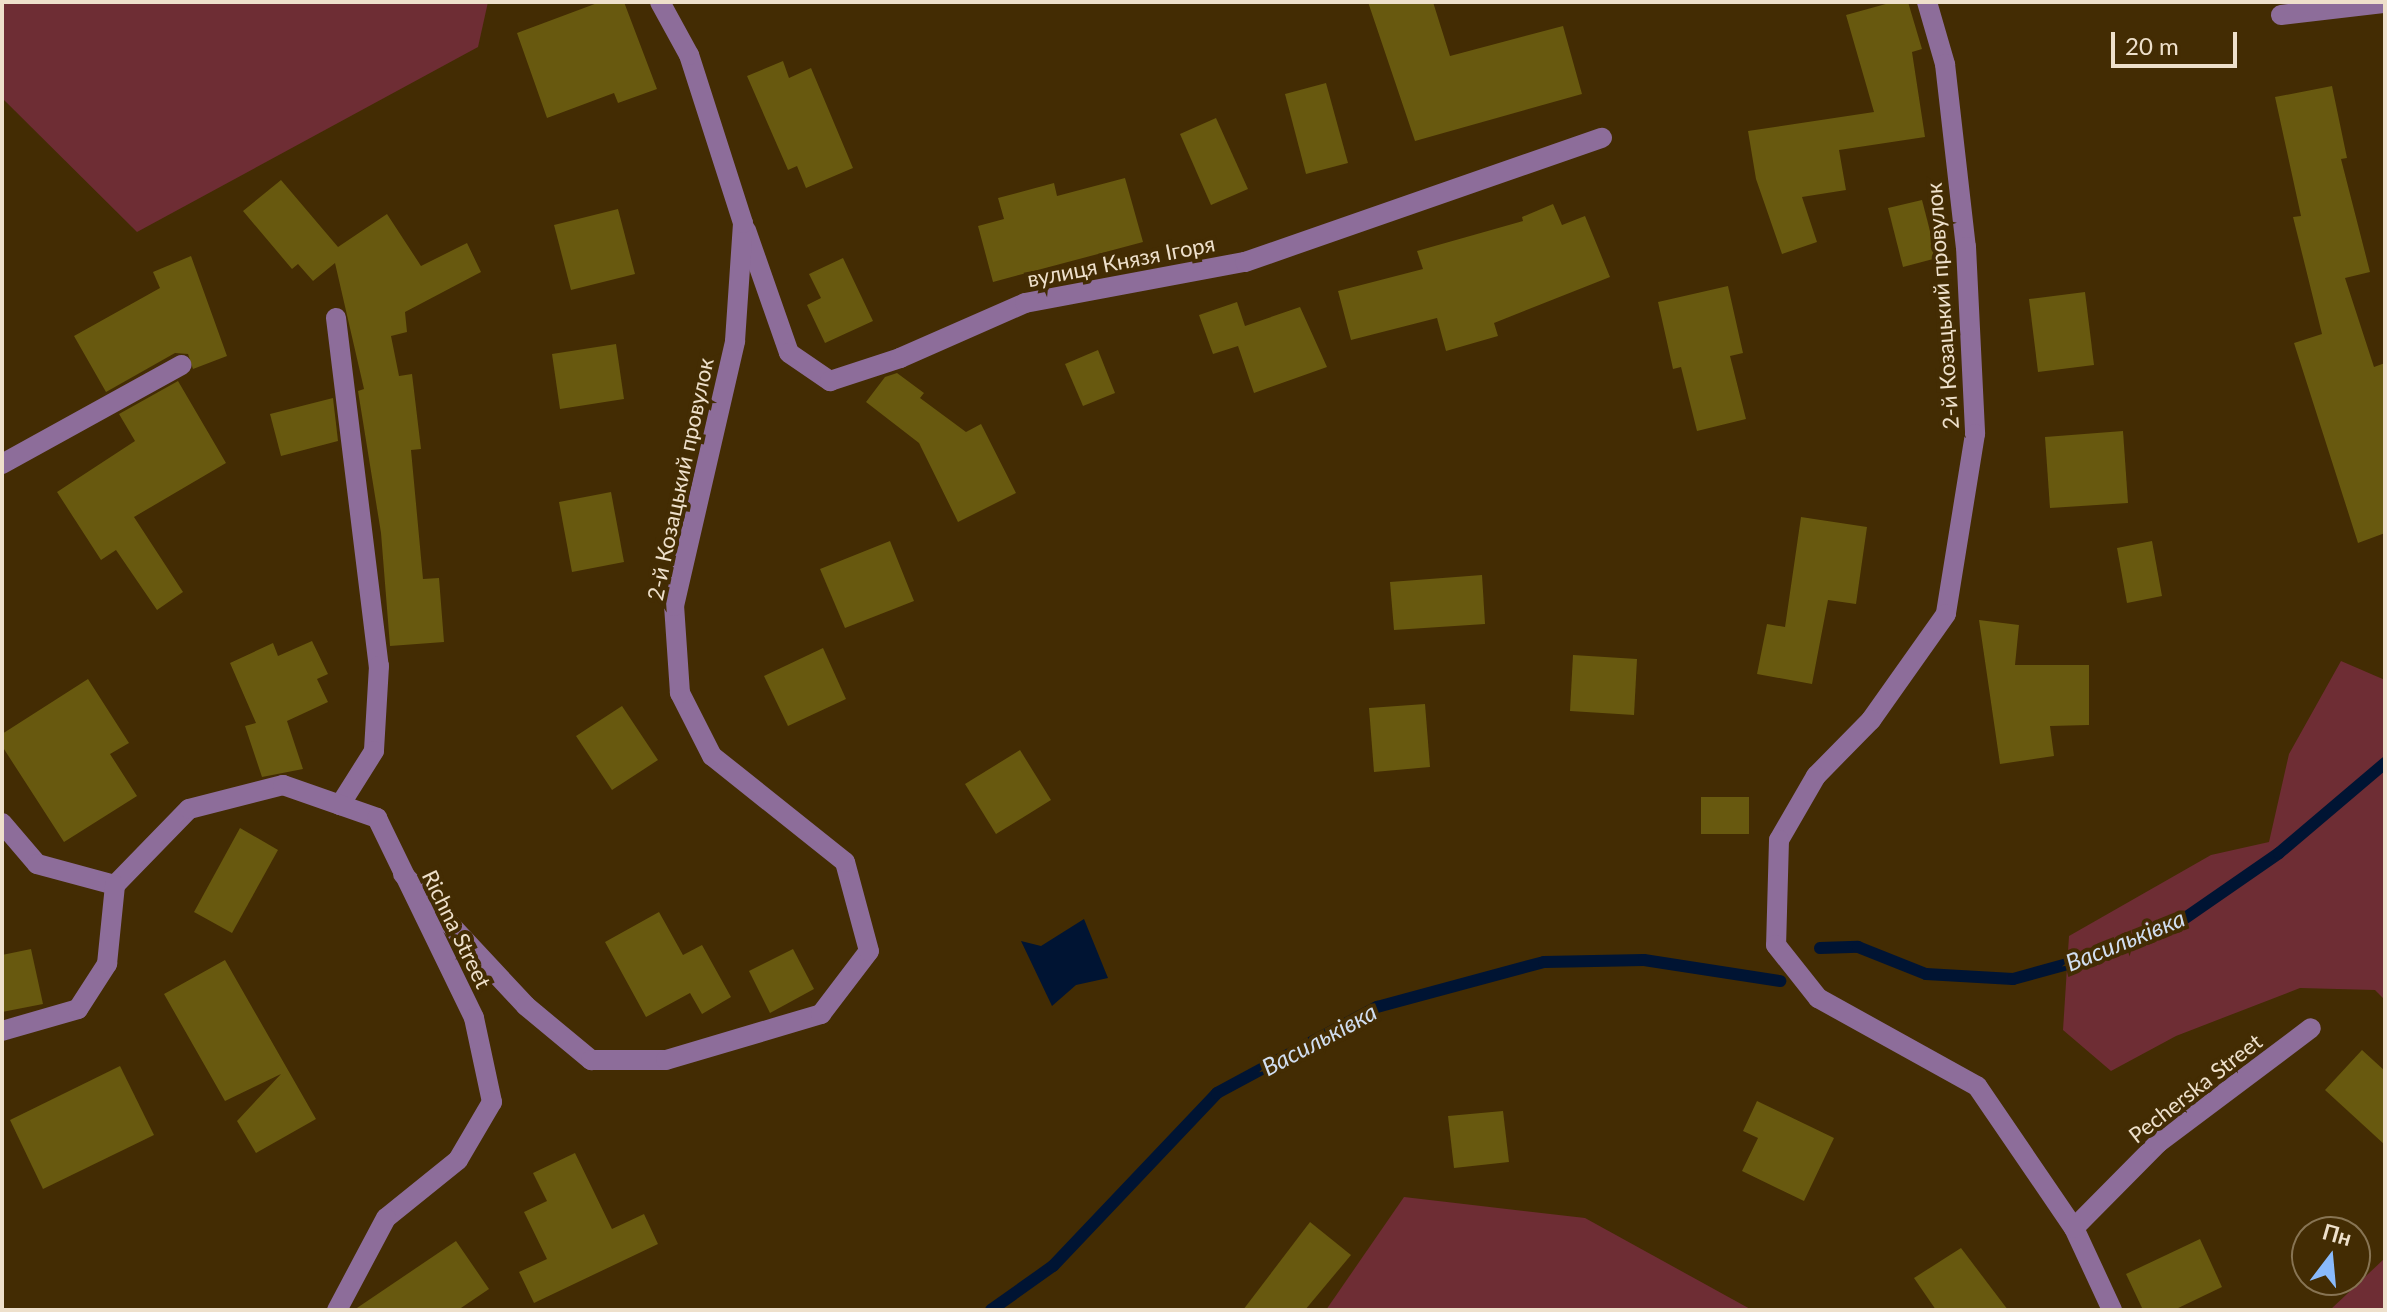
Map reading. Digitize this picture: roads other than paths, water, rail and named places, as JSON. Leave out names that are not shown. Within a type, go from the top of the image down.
[{"type":"street","name":"2-й Козацький провулок","points":[[403,874],[526,1006],[591,1060],[666,1060],[821,1014],[869,951],[845,862],[712,756],[680,693],[674,606],[735,341],[743,223],[689,55],[660,2]]},
{"type":"street","name":"2-й Козацький провулок","points":[[1927,2],[1945,64],[1966,247],[1975,434],[1961,524],[1946,614],[1871,720],[1816,776],[1779,840],[1776,945],[1818,998],[1977,1086],[2074,1228]]},
{"type":"street","points":[[2281,15],[2385,3]]},
{"type":"street","name":"вулиця Князя Ігоря","points":[[743,223],[789,353],[830,381],[900,358],[1025,303],[1245,262],[1602,138]]},
{"type":"street","points":[[336,318],[379,666],[374,751],[340,805]]},
{"type":"street","points":[[2,464],[181,365]]},
{"type":"street","name":"Richna Street","points":[[115,885],[189,809],[283,785],[377,818],[474,1018],[492,1102],[458,1160],[386,1218],[337,1310]]},
{"type":"street","points":[[2,823],[37,864],[115,885],[107,964],[78,1009],[2,1031]]},
{"type":"street","name":"Pecherska Street","points":[[2074,1228],[2158,1143],[2311,1028]]},
{"type":"street","points":[[2074,1228],[2112,1310]]},
{"type":"water","points":[[1084,919],[1108,978],[1076,985],[1052,1006],[1021,941],[1041,946]]},
{"type":"waterway","name":"Васильківка","points":[[1820,948],[1858,947],[1926,974],[2013,979],[2100,955],[2178,923],[2279,853],[2385,763]]},
{"type":"waterway","name":"Васильківка","points":[[991,1310],[1053,1266],[1217,1093],[1377,1007],[1544,962],[1644,960],[1780,981]]}]
